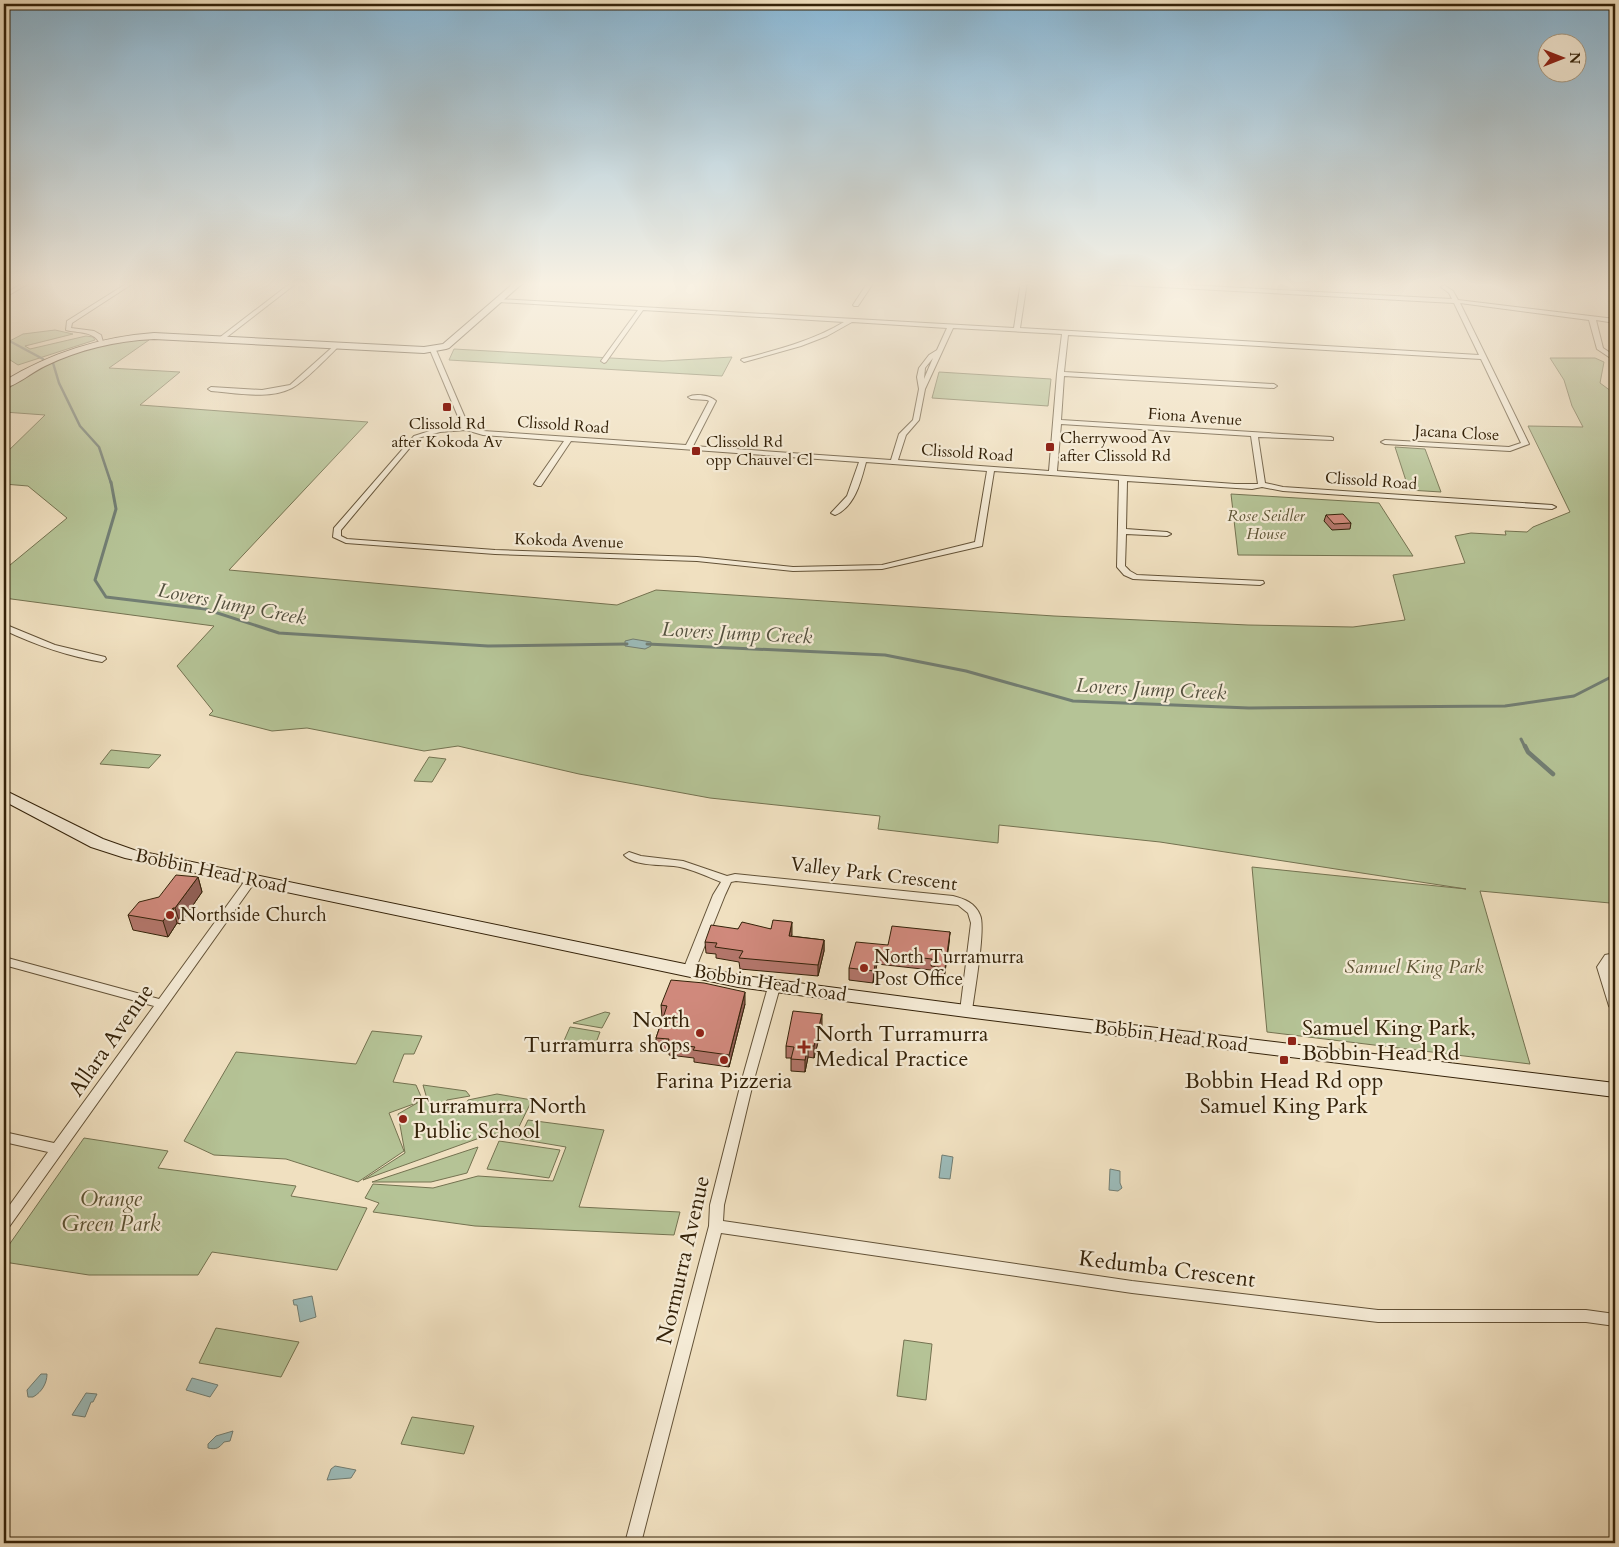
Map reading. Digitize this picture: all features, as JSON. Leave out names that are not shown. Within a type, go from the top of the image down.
[{"type":"main road","points":[[4,385],[63,354]]},
{"type":"main road","name":"Bobbin Head Road","points":[[4,795],[97,843],[131,854],[738,981],[966,1011],[1615,1090]]},
{"type":"street","points":[[211,390],[265,392],[286,388],[292,386],[327,354]]},
{"type":"street","points":[[435,354],[466,428]]},
{"type":"street","points":[[604,361],[609,354]]},
{"type":"street","points":[[744,360],[769,354]]},
{"type":"street","points":[[894,462],[903,434],[916,420],[922,390],[938,354]]},
{"type":"street","points":[[1053,472],[1062,354]]},
{"type":"street","points":[[1434,354],[1483,357],[1482,354]]},
{"type":"street","name":"Jacana Close","points":[[1385,442],[1510,449],[1525,444],[1483,357]]},
{"type":"street","points":[[1060,374],[1274,386]]},
{"type":"street","points":[[688,448],[713,401],[709,398],[691,397]]},
{"type":"street","name":"Fiona Avenue","points":[[1058,422],[1331,439]]},
{"type":"street","name":"Clissold Road","points":[[466,428],[483,433],[569,440],[1252,487],[1262,484],[1283,489],[1552,507]]},
{"type":"street","name":"Kokoda Avenue","points":[[466,428],[439,430],[416,437],[337,530],[337,537],[346,541],[495,552],[697,559],[793,569],[882,567],[979,544],[991,468]]},
{"type":"street","points":[[1254,434],[1262,484]]},
{"type":"street","points":[[538,484],[569,440]]},
{"type":"street","points":[[835,513],[844,507],[855,490],[863,460]]},
{"type":"street","points":[[1124,478],[1121,567],[1127,573],[1136,577],[1260,583]]},
{"type":"street","points":[[1123,531],[1167,534]]},
{"type":"street","points":[[4,627],[41,644],[71,654],[102,659]]},
{"type":"street","name":"Valley Park Crescent","points":[[629,855],[639,859],[683,864],[727,880],[735,876],[756,877],[963,902],[976,915],[977,923],[966,1011]]},
{"type":"street","name":"Allara Avenue","points":[[4,1223],[251,880]]},
{"type":"street","points":[[688,970],[727,880]]},
{"type":"street","points":[[1615,957],[1608,958],[1603,967],[1615,1006]]},
{"type":"street","points":[[4,961],[161,1004]]},
{"type":"street","name":"Normurra Avenue","points":[[633,1543],[716,1226],[717,1205],[746,1083],[774,987]]},
{"type":"street","points":[[4,1137],[58,1149]]},
{"type":"street","name":"Kedumba Crescent","points":[[716,1226],[1132,1287],[1378,1316],[1586,1316],[1615,1320]]},
{"type":"green space","points":[[4,354],[51,354],[18,365]]},
{"type":"green space","name":"Samuel King Park","points":[[66,354],[129,354],[109,368],[180,372],[140,405],[368,422],[229,570],[617,605],[656,590],[1054,616],[1248,625],[1353,627],[1405,620],[1393,575],[1465,563],[1455,536],[1471,533],[1506,535],[1505,531],[1527,532],[1533,527],[1570,512],[1528,426],[1583,427],[1572,406],[1564,380],[1550,358],[1595,358],[1604,362],[1600,383],[1615,394],[1615,900],[1610,903],[1480,891],[1530,1064],[1267,1032],[1252,867],[1466,889],[1160,842],[999,825],[998,843],[878,829],[880,816],[710,798],[579,774],[458,746],[424,751],[307,728],[272,731],[209,715],[213,711],[177,666],[214,626],[4,598],[4,570],[67,518],[28,486],[4,484],[4,455],[45,415],[4,412],[4,392],[34,370]]},
{"type":"green space","points":[[452,354],[544,354],[663,361],[732,357],[722,376],[449,360]]},
{"type":"green space","points":[[939,372],[1051,379],[1048,406],[932,398]]},
{"type":"green space","points":[[1395,447],[1425,449],[1441,492],[1409,490]]},
{"type":"green space","name":"Rose Seidler House","points":[[1231,494],[1379,503],[1413,556],[1238,555]]},
{"type":"green space","points":[[111,750],[161,755],[149,768],[100,764]]},
{"type":"green space","points":[[429,757],[446,759],[432,782],[414,781]]},
{"type":"green space","points":[[605,1012],[610,1013],[602,1028],[573,1023]]},
{"type":"green space","points":[[570,1027],[600,1032],[594,1048],[563,1043]]},
{"type":"green space","points":[[372,1031],[422,1036],[414,1054],[404,1054],[393,1082],[416,1085],[423,1101],[427,1099],[423,1085],[466,1091],[470,1096],[447,1100],[446,1108],[466,1104],[468,1100],[497,1094],[532,1100],[514,1137],[486,1133],[480,1129],[485,1136],[363,1180],[405,1153],[398,1114],[419,1102],[389,1113],[404,1151],[358,1182],[286,1159],[214,1155],[184,1141],[236,1052],[356,1064]]},
{"type":"green space","points":[[528,1120],[604,1130],[579,1207],[680,1212],[674,1235],[475,1226],[373,1212],[379,1203],[365,1198],[373,1184],[433,1188],[478,1176],[553,1181],[566,1147],[519,1139]]},
{"type":"green space","name":"Orange Green Park","points":[[84,1138],[168,1151],[158,1168],[296,1186],[291,1196],[367,1208],[337,1270],[212,1252],[198,1275],[89,1275],[4,1262],[4,1252]]},
{"type":"green space","points":[[499,1141],[560,1150],[549,1178],[487,1169]]},
{"type":"green space","points":[[478,1147],[467,1173],[431,1182],[372,1182]]},
{"type":"green space","points":[[216,1328],[299,1342],[281,1377],[199,1363]]},
{"type":"green space","points":[[904,1340],[932,1344],[926,1400],[897,1396]]},
{"type":"green space","points":[[412,1417],[474,1426],[464,1454],[401,1444]]},
{"type":"water","points":[[633,639],[651,642],[651,646],[645,649],[625,646],[625,641]]},
{"type":"water","points":[[942,1155],[953,1157],[950,1179],[939,1178]]},
{"type":"water","points":[[1110,1169],[1120,1171],[1122,1188],[1118,1191],[1109,1190]]},
{"type":"water","points":[[312,1296],[316,1317],[300,1322],[297,1305],[294,1305],[293,1300]]},
{"type":"water","points":[[41,1374],[47,1374],[43,1387],[33,1397],[28,1397],[27,1390]]},
{"type":"water","points":[[192,1378],[218,1385],[210,1397],[186,1390]]},
{"type":"water","points":[[86,1393],[97,1394],[93,1402],[91,1402],[85,1417],[72,1415]]},
{"type":"water","points":[[233,1431],[230,1441],[224,1442],[217,1448],[208,1448],[208,1444],[216,1436]]},
{"type":"water","points":[[335,1466],[356,1470],[351,1478],[327,1480],[331,1469]]},
{"type":"building","points":[[1343,514],[1351,523],[1334,524],[1326,515]]},
{"type":"building","points":[[176,875],[198,877],[163,921],[128,915],[139,902],[159,897]]},
{"type":"building","points":[[773,920],[792,922],[789,936],[824,940],[818,965],[739,958],[743,951],[715,947],[717,943],[705,942],[711,925],[738,929],[742,922],[771,929]]},
{"type":"building","points":[[892,926],[950,932],[945,968],[931,966],[932,959],[877,953],[874,971],[849,968],[856,942],[888,945]]},
{"type":"building","name":"North Turramurra shops","points":[[671,980],[704,983],[745,992],[729,1055],[693,1050],[695,1047],[668,1043],[669,1039],[656,1038],[667,1006],[661,1005]]},
{"type":"building","points":[[793,1011],[822,1014],[814,1046],[808,1046],[805,1060],[791,1059],[794,1047],[786,1046]]},
{"type":"waterway","name":"Lovers Jump Creek","points":[[34,354],[43,359]]},
{"type":"waterway","name":"Lovers Jump Creek","points":[[53,363],[59,383],[80,426],[99,447],[111,483]]},
{"type":"waterway","name":"Lovers Jump Creek","points":[[111,482],[116,509],[95,580],[106,597],[205,609],[279,633],[488,646],[627,644]]},
{"type":"waterway","name":"Lovers Jump Creek","points":[[647,644],[885,655],[966,671],[1073,701],[1249,708],[1505,706],[1574,696],[1615,675]]},
{"type":"waterway","points":[[1521,739],[1525,747]]},
{"type":"waterway","points":[[1525,746],[1528,752],[1553,774]]},
{"type":"place","name":"Clissold Rd after Kokoda Av","points":[[447,407]]},
{"type":"place","name":"Cherrywood Av after Clissold Rd","points":[[1050,447]]},
{"type":"place","name":"Clissold Rd opp Chauvel Cl","points":[[696,451]]},
{"type":"place","name":"Northside Church","points":[[170,915]]},
{"type":"place","name":"North Turramurra Post Office","points":[[864,968]]},
{"type":"place","name":"North Turramurra shops","points":[[700,1033]]},
{"type":"place","name":"Samuel King Park, Bobbin Head Rd","points":[[1292,1041]]},
{"type":"place","name":"North Turramurra Medical Practice","points":[[804,1047]]},
{"type":"place","name":"Farina Pizzeria","points":[[724,1060]]},
{"type":"place","name":"Bobbin Head Rd opp Samuel King Park","points":[[1284,1060]]},
{"type":"place","name":"Turramurra North Public School","points":[[403,1119]]}]
